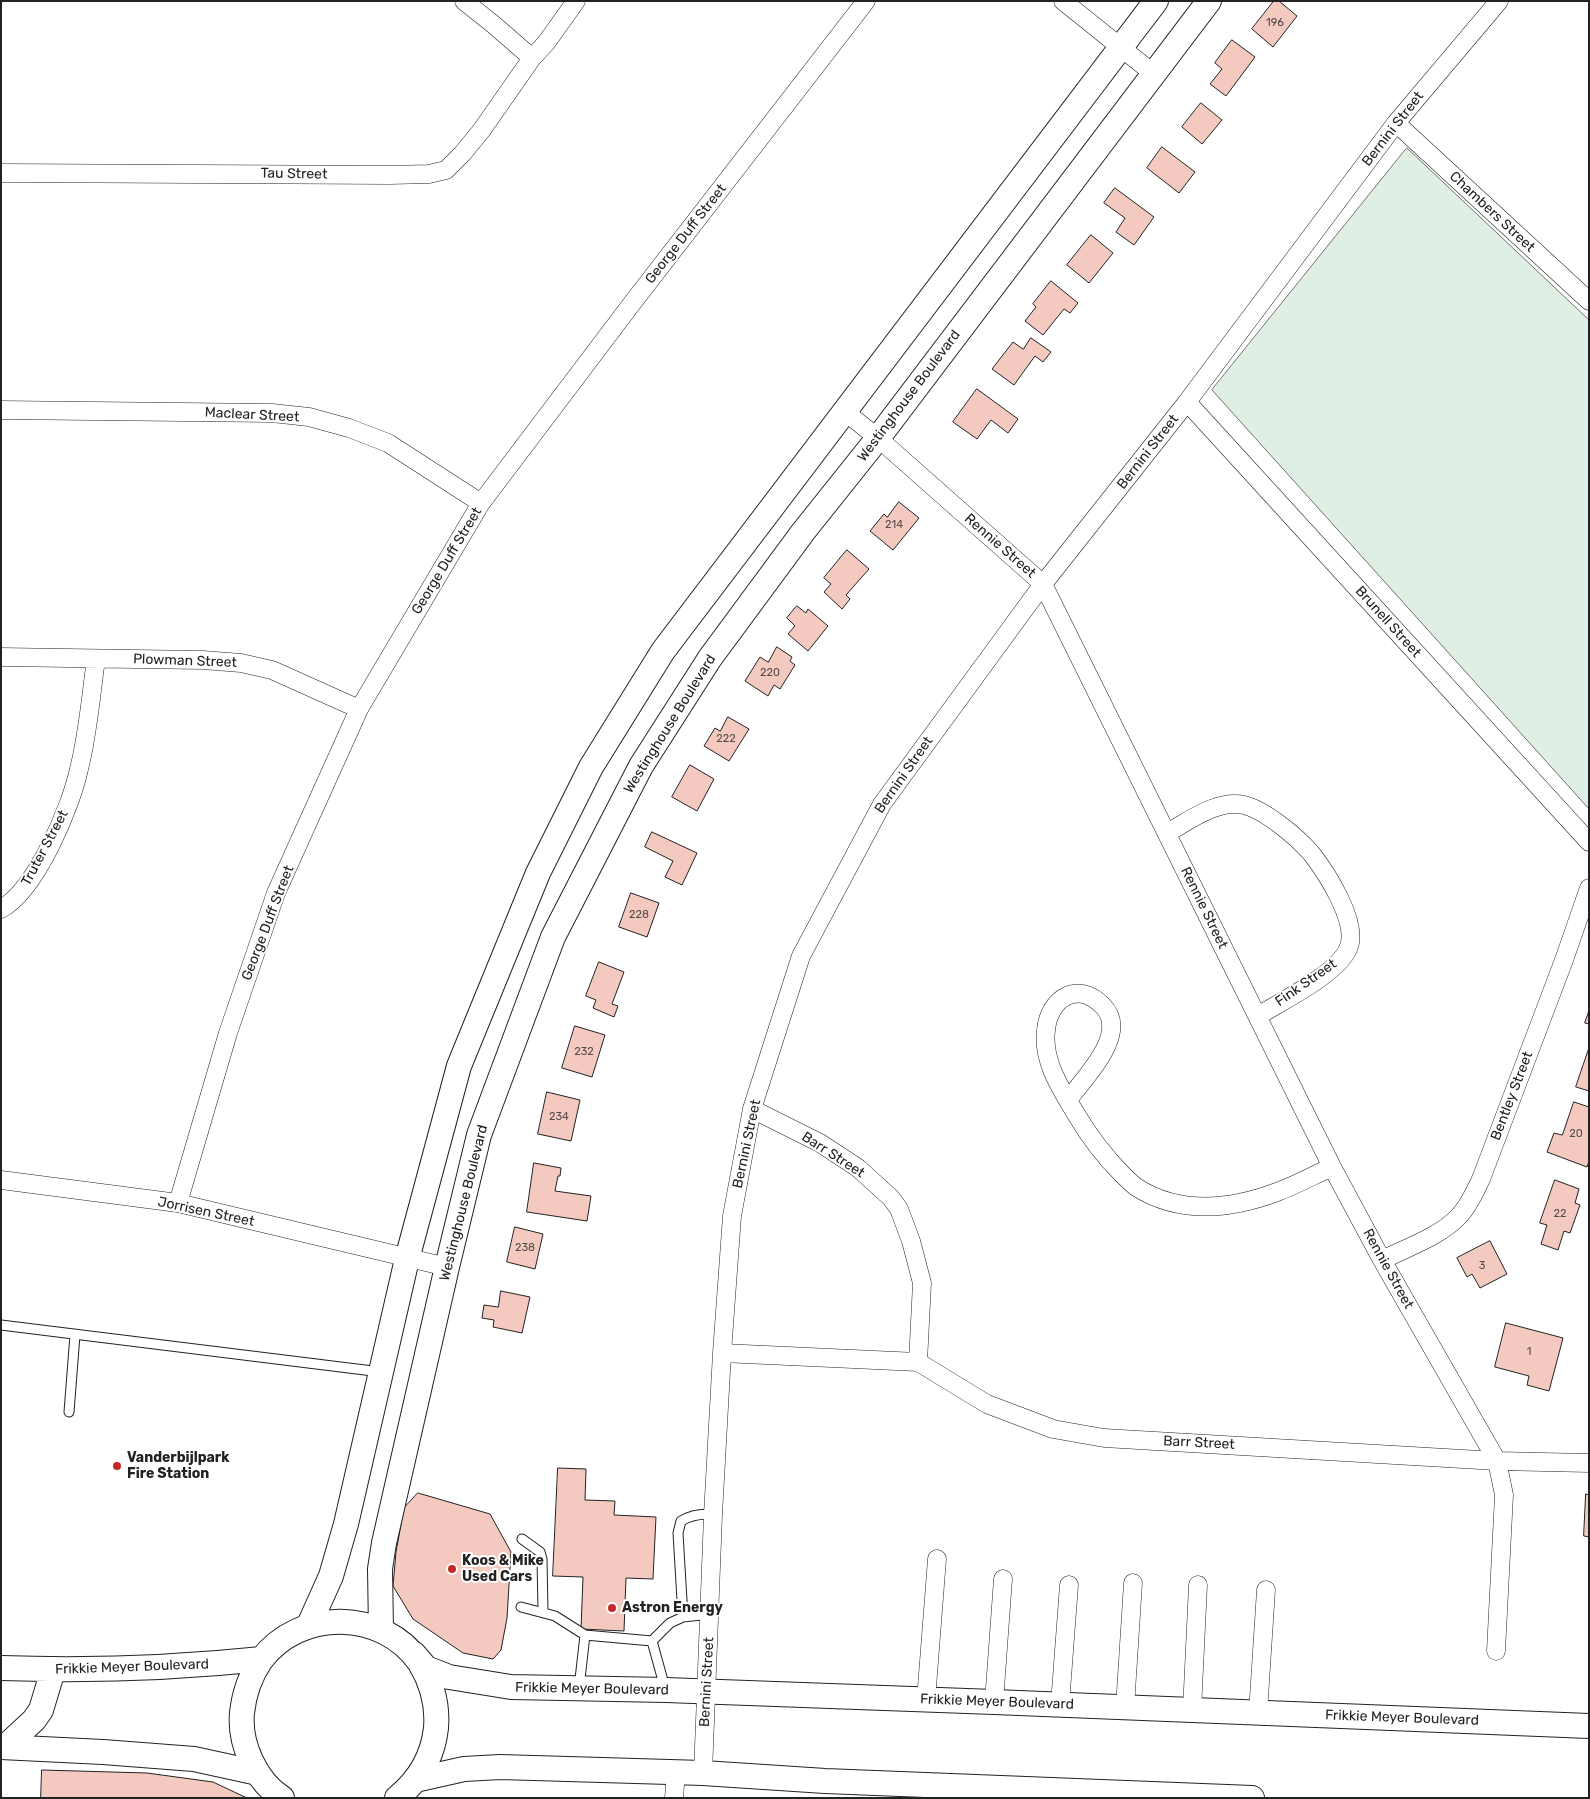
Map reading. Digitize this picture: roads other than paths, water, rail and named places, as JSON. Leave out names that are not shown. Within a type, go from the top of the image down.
[{"type":"street","points":[[464,1],[532,58]]},
{"type":"street","name":"Tau Street","points":[[1,173],[390,176],[429,174],[446,170],[481,131],[532,58],[546,43],[576,1]]},
{"type":"street","name":"George Duff Street","points":[[178,1203],[228,1032],[276,893],[359,709],[481,504],[636,298],[866,1]]},
{"type":"street","points":[[1063,1],[1154,74]]},
{"type":"street","points":[[309,1625],[330,1576],[346,1524],[407,1259],[459,1066],[538,873],[591,767],[663,651],[1156,1]]},
{"type":"street","name":"Westinghouse Boulevard","points":[[381,1630],[380,1569],[384,1543],[479,1135],[553,937],[641,766],[710,658],[803,532],[878,438],[1209,1]]},
{"type":"street","name":"Bernini Street","points":[[703,1773],[711,1614],[713,1515],[732,1216],[752,1109],[801,956],[882,804],[1043,584],[1187,402],[1396,123],[1499,1]]},
{"type":"street","name":"Chambers Street","points":[[1396,123],[1589,301]]},
{"type":"street","name":"Brunell Street","points":[[1187,402],[1589,842]]},
{"type":"street","name":"Maclear Street","points":[[1,410],[272,413],[309,417],[350,428],[388,443],[481,504]]},
{"type":"street","name":"Rennie Street","points":[[844,411],[878,438],[1043,584],[1332,1167],[1382,1260],[1497,1461],[1504,1495],[1496,1651]]},
{"type":"street","name":"Plowman Street","points":[[1,657],[203,660],[241,663],[272,670],[359,709]]},
{"type":"street","name":"Truter Street","points":[[1,909],[7,906],[23,890],[38,868],[60,824],[79,769],[96,659]]},
{"type":"street","name":"Fink Street","points":[[1167,833],[1217,807],[1232,804],[1244,805],[1263,814],[1288,832],[1310,852],[1332,884],[1348,916],[1350,946],[1343,958],[1306,987],[1258,1016]]},
{"type":"street","name":"Bentley Street","points":[[1382,1260],[1440,1232],[1459,1216],[1469,1202],[1481,1179],[1589,888]]},
{"type":"street","points":[[1068,1100],[1105,1049],[1110,1039],[1112,1028],[1107,1010],[1092,998],[1075,993],[1065,996],[1052,1009],[1046,1030],[1045,1047],[1053,1073],[1068,1100],[1087,1133],[1111,1163],[1134,1186],[1167,1202],[1202,1208],[1232,1204],[1277,1192],[1332,1167]]},
{"type":"street","name":"Barr Street","points":[[752,1109],[820,1143],[858,1168],[891,1198],[899,1209],[911,1241],[922,1283],[918,1362]]},
{"type":"street","name":"Jorrisen Street","points":[[1,1180],[178,1203],[447,1268]]},
{"type":"street","name":"Barr Street","points":[[722,1353],[918,1362],[987,1404],[1053,1430],[1104,1438],[1497,1461],[1589,1463]]},
{"type":"street","points":[[926,1700],[937,1559]]},
{"type":"street","points":[[994,1702],[1003,1580]]},
{"type":"street","points":[[1125,1707],[1133,1583]]},
{"type":"street","points":[[1060,1704],[1068,1585]]},
{"type":"street","points":[[1192,1710],[1198,1585]]},
{"type":"street","points":[[1258,1712],[1266,1590]]},
{"type":"street","name":"Frikkie Meyer Boulevard","points":[[280,1797],[258,1773],[249,1756],[243,1736],[244,1696],[251,1676],[262,1659],[283,1638],[309,1625],[333,1621],[358,1622],[381,1630],[399,1640],[426,1668],[449,1678],[511,1687],[666,1690],[1060,1704],[1589,1726]]},
{"type":"street","points":[[396,1798],[415,1780],[427,1761],[435,1740],[437,1717],[434,1694],[426,1673],[414,1654]]},
{"type":"street","name":"Frikkie Meyer Boulevard","points":[[1,1668],[53,1670],[210,1664],[262,1659]]},
{"type":"street","points":[[3,1747],[34,1720],[41,1710],[53,1670]]},
{"type":"street","points":[[3,1747],[194,1759],[258,1773]]},
{"type":"street","points":[[415,1780],[464,1769],[500,1767],[703,1773],[825,1789],[1252,1798]]},
{"type":"street","points":[[674,1798],[676,1772]]},
{"type":"lane","points":[[1,1325],[75,1336],[381,1372]]},
{"type":"lane","points":[[69,1412],[75,1336]]},
{"type":"lane","points":[[683,1617],[678,1533],[681,1521],[701,1513],[713,1515]]},
{"type":"lane","points":[[522,1539],[540,1552],[542,1559],[543,1611]]},
{"type":"lane","points":[[521,1607],[543,1611],[555,1616],[585,1635],[652,1642]]},
{"type":"lane","points":[[652,1642],[670,1623],[683,1617],[711,1614]]},
{"type":"lane","points":[[579,1689],[585,1635]]},
{"type":"lane","points":[[652,1642],[666,1690]]},
{"type":"place","name":"Vanderbijlpark Fire Station","points":[[117,1466]]},
{"type":"place","name":"Koos & Mike Used Cars","points":[[452,1569]]},
{"type":"place","name":"Astron Energy","points":[[612,1608]]}]
